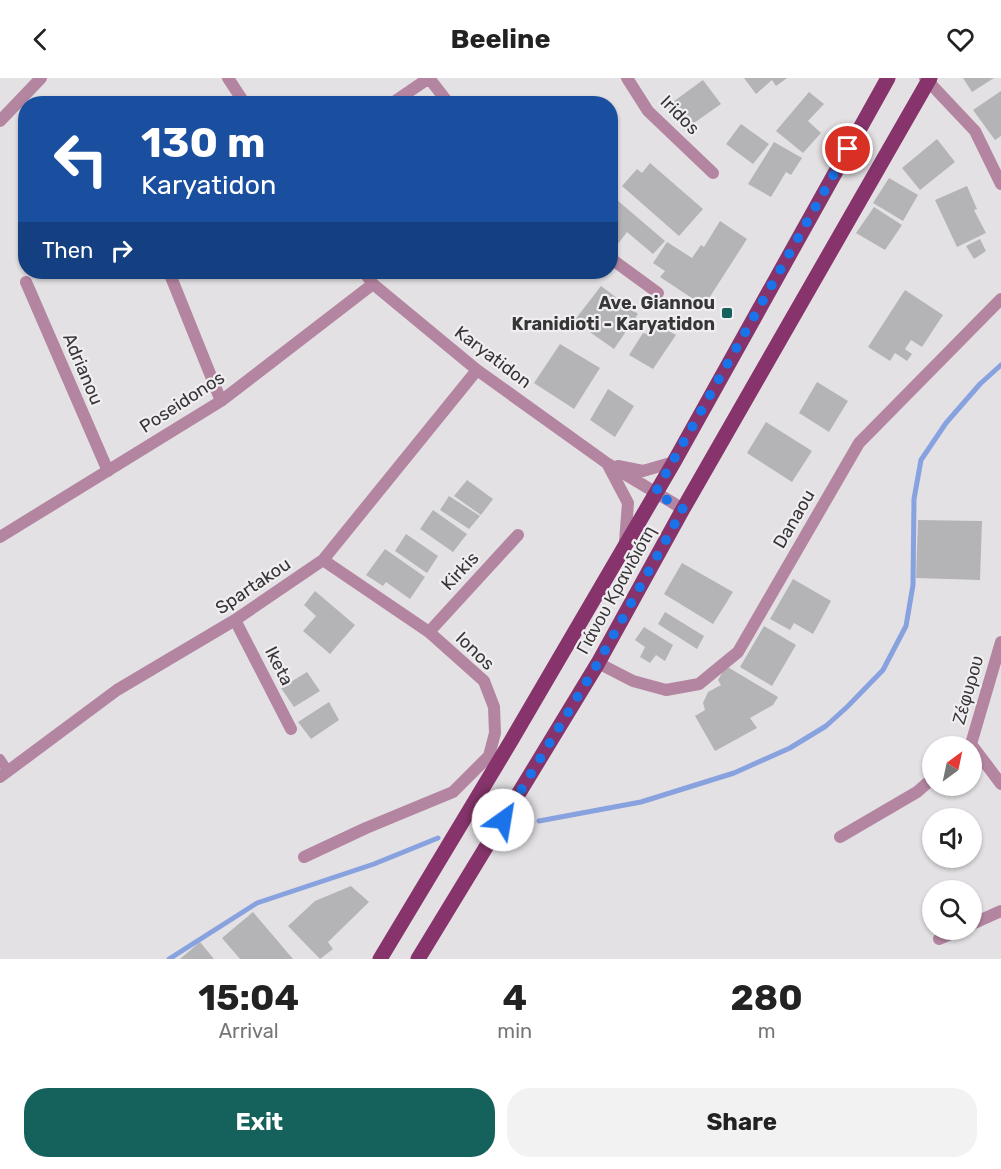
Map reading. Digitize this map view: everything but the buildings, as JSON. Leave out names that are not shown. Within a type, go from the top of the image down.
[{"type":"main road","name":"Γιάνου Κρανιδιότη","points":[[380,959],[674,462],[888,78]]},
{"type":"main road","name":"Γιάνου Κρανιδιότη","points":[[418,959],[598,663],[928,79]]},
{"type":"street","points":[[24,96],[41,78]]},
{"type":"street","points":[[228,78],[239,96]]},
{"type":"street","points":[[403,96],[429,78],[443,96]]},
{"type":"street","name":"Iridos","points":[[627,78],[648,111],[713,173]]},
{"type":"street","points":[[928,79],[975,131],[1001,184]]},
{"type":"street","points":[[0,121],[18,102]]},
{"type":"street","points":[[618,264],[658,293]]},
{"type":"street","points":[[172,279],[221,401]]},
{"type":"street","name":"Karyatidon","points":[[370,279],[477,370],[608,464],[683,509]]},
{"type":"street","name":"Adrianou","points":[[26,282],[108,471]]},
{"type":"street","name":"Poseidonos","points":[[0,537],[221,401],[374,284]]},
{"type":"street","name":"Danaou","points":[[598,663],[633,681],[666,690],[699,684],[738,652],[860,443],[1001,299]]},
{"type":"street","name":"Spartakou","points":[[4,774],[117,690],[235,620],[322,560],[477,370]]},
{"type":"street","name":"Karyatidon","points":[[608,464],[643,471],[674,462]]},
{"type":"street","name":"Karyatidon","points":[[608,464],[628,503],[625,543]]},
{"type":"street","name":"Kirkis","points":[[429,632],[518,535]]},
{"type":"street","name":"Ionos","points":[[304,857],[453,792],[489,756],[495,733],[494,707],[484,681],[429,632],[322,560]]},
{"type":"street","name":"Iketa","points":[[235,620],[291,729]]},
{"type":"street","name":"Ζέφυρου","points":[[972,736],[1001,642]]},
{"type":"street","points":[[982,761],[1001,784]]},
{"type":"street","points":[[840,837],[922,788]]},
{"type":"street","points":[[982,920],[1001,911]]},
{"type":"lane","points":[[0,759],[4,774]]},
{"type":"waterway","points":[[539,821],[641,802],[734,773],[790,748],[826,726],[847,707],[883,670],[906,626],[913,585],[914,499],[921,460],[946,423],[980,384],[1001,365]]},
{"type":"waterway","points":[[169,959],[257,903],[374,864],[438,838]]},
{"type":"place","name":"Ave. Giannou Kranidioti - Karyatidon","points":[[727,313]]},
{"type":"route","points":[[503,820],[598,663],[683,509],[655,493],[848,149]]}]
